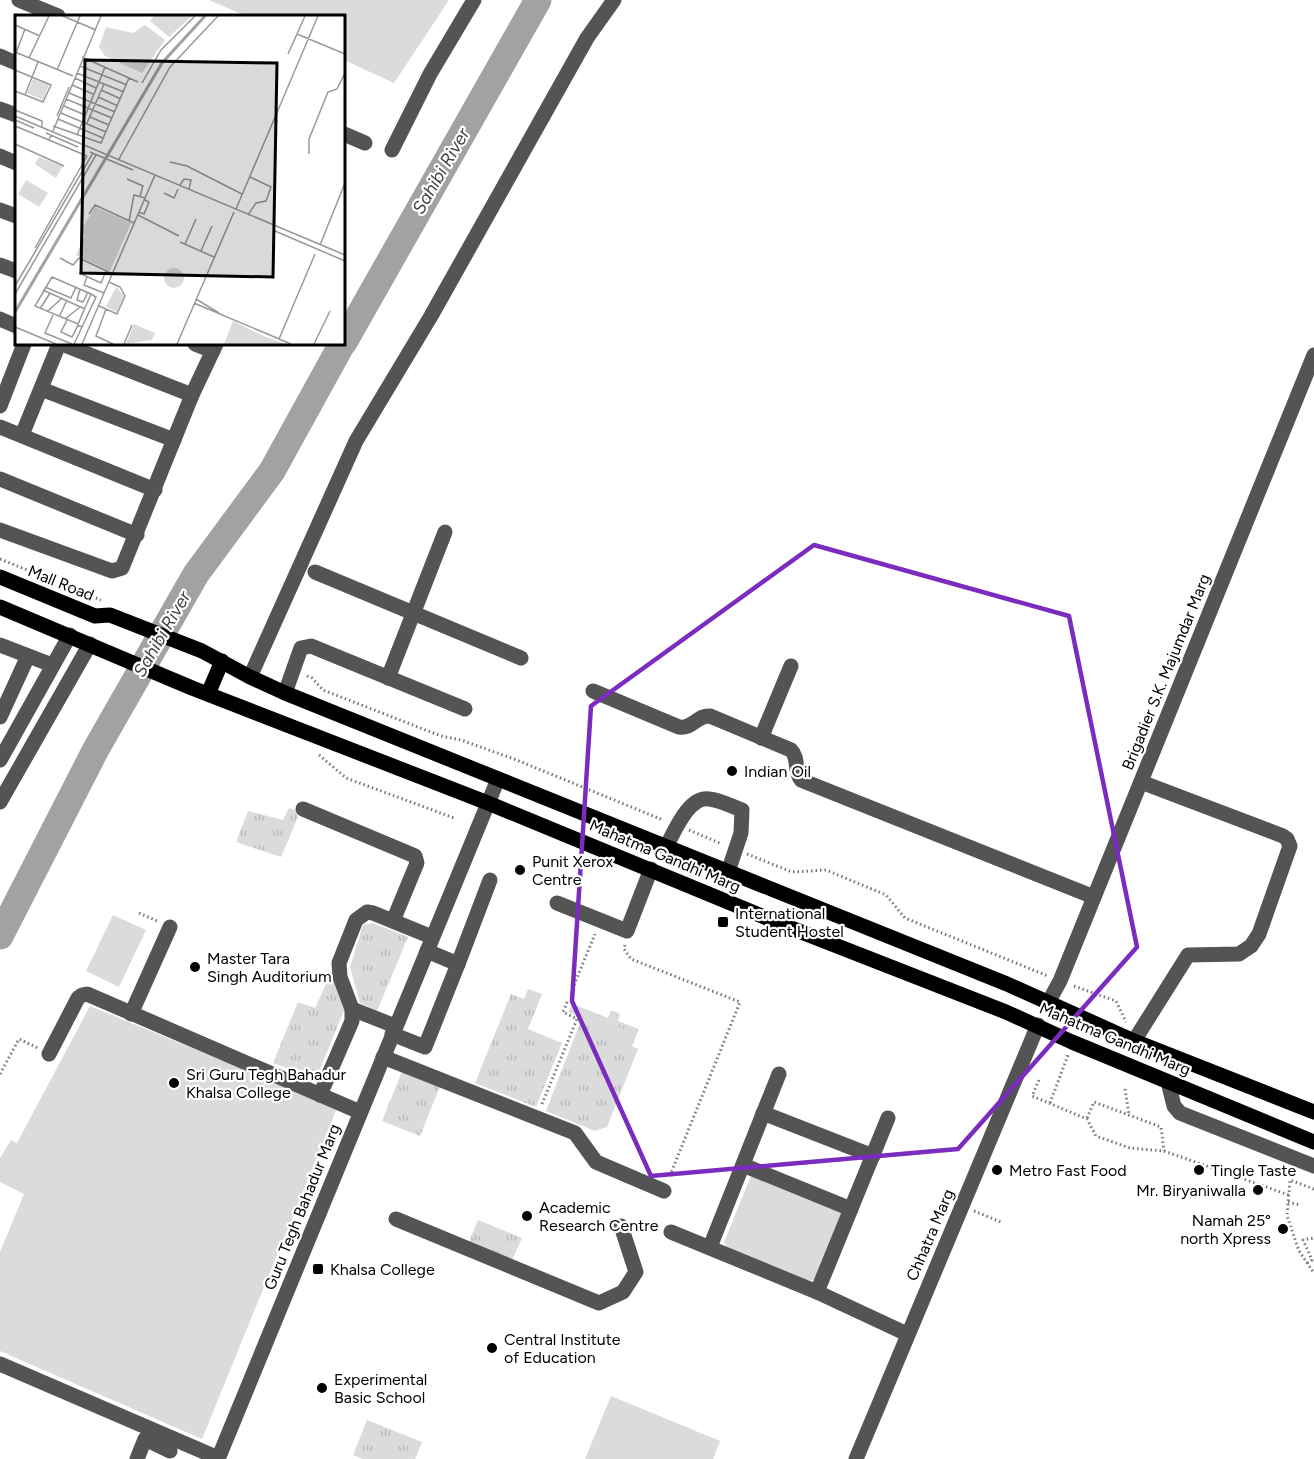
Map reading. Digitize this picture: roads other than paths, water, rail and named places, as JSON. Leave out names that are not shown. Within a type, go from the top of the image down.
[{"type":"main road","name":"Mall Road","points":[[0,577],[95,616],[110,615]]},
{"type":"main road","name":"Mahatma Gandhi Marg","points":[[0,607],[192,688],[488,803],[786,926],[1038,1025],[1072,1042],[1314,1142]]},
{"type":"main road","name":"Mahatma Gandhi Marg","points":[[110,615],[202,651],[285,693],[1049,1001],[1134,1041],[1314,1112]]},
{"type":"main road","points":[[208,694],[222,662]]},
{"type":"street","points":[[19,0],[56,15]]},
{"type":"street","points":[[392,150],[430,74],[474,0]]},
{"type":"street","points":[[250,677],[356,441],[431,316],[587,38],[614,0]]},
{"type":"street","points":[[0,57],[15,63]]},
{"type":"street","points":[[0,109],[15,115]]},
{"type":"street","points":[[345,134],[365,143]]},
{"type":"street","points":[[0,156],[15,163]]},
{"type":"street","points":[[0,210],[15,216]]},
{"type":"street","points":[[0,265],[15,271]]},
{"type":"street","points":[[0,319],[15,326]]},
{"type":"street","points":[[0,405],[5,375],[23,345]]},
{"type":"street","points":[[22,435],[61,345]]},
{"type":"street","points":[[64,345],[192,395]]},
{"type":"street","points":[[0,530],[112,571],[122,568],[192,395],[214,347]]},
{"type":"street","name":"Brigadier S.K. Majumdar Marg","points":[[1049,1001],[1060,981],[1314,355]]},
{"type":"street","points":[[41,389],[174,440]]},
{"type":"street","points":[[0,427],[155,490]]},
{"type":"street","points":[[0,479],[137,535]]},
{"type":"street","points":[[388,678],[445,532]]},
{"type":"street","points":[[315,572],[521,658]]},
{"type":"street","points":[[0,760],[70,635]]},
{"type":"street","points":[[0,645],[52,665]]},
{"type":"street","points":[[0,802],[95,646]]},
{"type":"street","points":[[285,693],[301,648],[312,646],[465,709]]},
{"type":"street","points":[[0,717],[28,656]]},
{"type":"street","points":[[761,738],[791,666]]},
{"type":"street","points":[[593,691],[679,727],[688,727],[706,715],[794,753],[796,773],[801,780],[1094,897]]},
{"type":"street","name":"Guru Tegh Bahadur Marg","points":[[218,1459],[498,779]]},
{"type":"street","points":[[1134,1041],[1188,955],[1239,954],[1255,942],[1290,846],[1287,838],[1283,836],[1141,782]]},
{"type":"street","points":[[666,847],[696,802],[707,798],[742,810],[741,833],[728,872]]},
{"type":"street","points":[[303,809],[415,855],[417,863],[393,921]]},
{"type":"street","points":[[557,903],[627,931],[651,869]]},
{"type":"street","points":[[352,1009],[425,1047],[490,880]]},
{"type":"street","points":[[320,1095],[352,1021],[352,1009],[340,976],[339,963],[356,920],[367,912],[393,921],[459,964]]},
{"type":"street","points":[[131,1014],[170,927]]},
{"type":"street","points":[[49,1054],[82,995],[92,996],[360,1112]]},
{"type":"street","name":"Chhatra Marg","points":[[856,1459],[1038,1025]]},
{"type":"street","points":[[383,1057],[575,1133],[596,1162],[664,1191]]},
{"type":"street","points":[[710,1247],[778,1074]]},
{"type":"street","points":[[1168,1082],[1174,1106],[1180,1113],[1314,1166]]},
{"type":"street","points":[[763,1113],[873,1156]]},
{"type":"street","points":[[817,1292],[888,1118]]},
{"type":"street","points":[[743,1165],[851,1209]]},
{"type":"street","points":[[396,1219],[599,1303],[623,1292],[636,1272],[621,1226]]},
{"type":"street","points":[[671,1232],[817,1292],[907,1334]]},
{"type":"street","points":[[0,1364],[171,1450]]},
{"type":"street","points":[[136,1459],[145,1440],[171,1450],[218,1459]]},
{"type":"waterway","name":"Sahibi River","points":[[345,340],[538,0]]},
{"type":"waterway","name":"Sahibi River","points":[[0,936],[96,749],[196,574],[272,471],[341,345]]},
{"type":"place","name":"Indian Oil","points":[[732,771]]},
{"type":"place","name":"Punit Xerox Centre","points":[[520,870]]},
{"type":"place","name":"International Student Hostel","points":[[723,922]]},
{"type":"place","name":"Master Tara Singh Auditorium","points":[[195,967]]},
{"type":"place","name":"Sri Guru Tegh Bahadur Khalsa College","points":[[174,1083]]},
{"type":"place","name":"Metro Fast Food","points":[[997,1170]]},
{"type":"place","name":"Tingle Taste","points":[[1199,1170]]},
{"type":"place","name":"Mr. Biryaniwalla","points":[[1258,1190]]},
{"type":"place","name":"Academic Research Centre","points":[[527,1216]]},
{"type":"place","name":"Namah 25° north Xpress","points":[[1283,1229]]},
{"type":"place","name":"Khalsa College","points":[[318,1269]]},
{"type":"place","name":"Central Institute of Education","points":[[492,1348]]},
{"type":"place","name":"Experimental Basic School","points":[[322,1388]]}]
